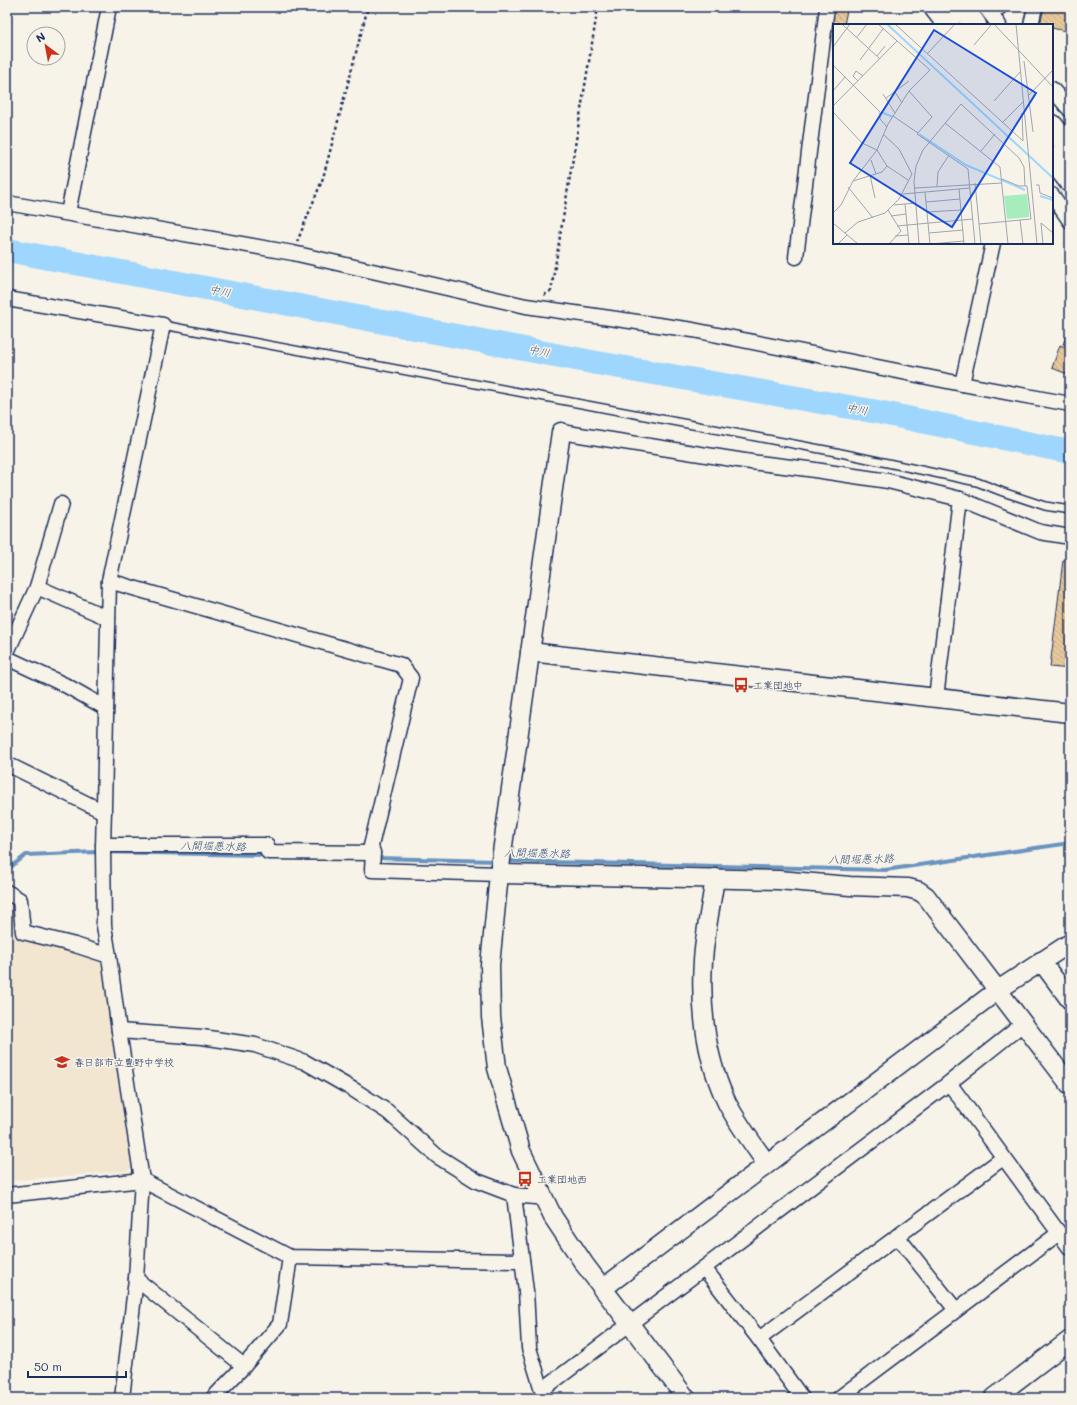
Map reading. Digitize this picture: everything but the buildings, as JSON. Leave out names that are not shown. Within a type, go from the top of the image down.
[{"type":"highway","points":[[936,7],[948,24]]},
{"type":"highway","points":[[962,7],[988,18]]},
{"type":"highway","points":[[1053,127],[1070,149]]},
{"type":"highway","points":[[1053,159],[1070,181]]},
{"type":"street","points":[[68,213],[109,7]]},
{"type":"street","points":[[796,257],[827,7]]},
{"type":"street","points":[[1032,24],[1035,7]]},
{"type":"street","points":[[1053,89],[1070,110]]},
{"type":"street","points":[[1053,196],[1070,221]]},
{"type":"street","points":[[7,203],[293,253],[526,306],[693,330],[1070,404]]},
{"type":"street","points":[[962,384],[993,244]]},
{"type":"street","points":[[7,299],[163,325],[109,580],[103,852],[104,926],[142,1180],[136,1279],[122,1398]]},
{"type":"street","points":[[686,1398],[602,1289],[567,1240],[541,1194],[521,1151],[497,1068],[491,1017],[490,965],[500,865],[561,432],[751,462],[888,481],[960,499],[1040,532],[1070,537]]},
{"type":"street","points":[[936,698],[960,499]]},
{"type":"street","points":[[7,652],[37,587],[61,504]]},
{"type":"street","points":[[109,580],[401,665],[411,678],[371,846],[373,858],[372,870],[500,865],[715,878],[778,880],[850,886],[908,888],[919,891],[926,896],[1070,1086]]},
{"type":"street","points":[[37,587],[108,618]]},
{"type":"street","points":[[530,652],[1070,713]]},
{"type":"street","points":[[7,658],[67,686],[106,708]]},
{"type":"street","points":[[7,764],[104,812]]},
{"type":"street","points":[[103,852],[267,845],[268,852],[373,858]]},
{"type":"street","points":[[715,878],[703,959],[702,982],[704,1022],[710,1054],[717,1078],[728,1103],[744,1131],[768,1164]]},
{"type":"street","points":[[7,892],[20,900],[23,932],[75,945],[109,956]]},
{"type":"street","points":[[602,1289],[998,990],[1040,961],[1070,944]]},
{"type":"street","points":[[1040,961],[1070,1000]]},
{"type":"street","points":[[514,1195],[526,1291],[529,1348],[542,1394],[629,1324],[949,1083],[1023,1024]]},
{"type":"street","points":[[119,1031],[202,1037],[255,1045],[304,1062],[354,1090],[388,1112],[437,1156],[477,1181],[514,1195],[535,1197],[541,1194]]},
{"type":"street","points":[[949,1083],[1070,1248]]},
{"type":"street","points":[[759,1338],[1003,1158]]},
{"type":"street","points":[[7,1195],[142,1180],[290,1257],[522,1261]]},
{"type":"street","points":[[839,1398],[1059,1233]]},
{"type":"street","points":[[897,1236],[956,1310]]},
{"type":"street","points":[[213,1398],[244,1366],[280,1324],[290,1257]]},
{"type":"street","points":[[704,1268],[759,1338],[802,1398]]},
{"type":"street","points":[[136,1279],[244,1366]]},
{"type":"street","points":[[994,1398],[1070,1340]]},
{"type":"lane","points":[[988,18],[1002,10],[1003,7]]},
{"type":"lane","points":[[163,325],[829,451],[977,482],[1038,503],[1070,510]]},
{"type":"path","points":[[293,253],[323,178],[368,7]]},
{"type":"path","points":[[526,306],[551,291],[598,7]]},
{"type":"shaded area","name":"春日部市立豊野中学校","points":[[7,897],[17,912],[17,940],[94,954],[101,959],[134,1165],[127,1171],[7,1181]]},
{"type":"waterway","name":"中川","points":[[7,250],[597,363],[878,412],[1070,452]]},
{"type":"waterway","name":"八間堀悪水路","points":[[506,861],[885,870],[1070,843]]},
{"type":"waterway","name":"八間堀悪水路","points":[[7,870],[26,855],[98,852],[267,855]]},
{"type":"waterway","name":"八間堀悪水路","points":[[376,858],[497,861]]},
{"type":"place","name":"工業団地中","points":[[741,685]]},
{"type":"place","name":"春日部市立豊野中学校","points":[[62,1062]]},
{"type":"place","name":"工業団地西","points":[[525,1179]]}]
